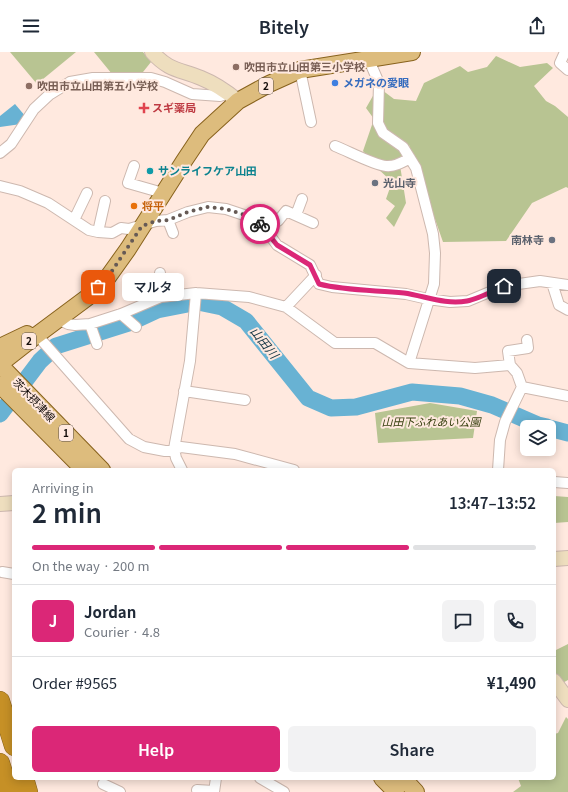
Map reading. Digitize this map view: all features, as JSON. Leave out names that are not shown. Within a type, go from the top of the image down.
[{"type":"highway","points":[[0,701],[12,740]]},
{"type":"highway","points":[[0,763],[9,792]]},
{"type":"highway","points":[[25,780],[28,792]]},
{"type":"main road","name":"2","points":[[0,347],[58,319],[88,297],[108,277],[202,134],[233,97],[269,84],[300,70],[412,52]]},
{"type":"main road","name":"2","points":[[0,364],[41,340],[58,319]]},
{"type":"main road","name":"茨木摂津線","points":[[0,364],[5,383],[100,468]]},
{"type":"main road","name":"茨木摂津線","points":[[26,402],[82,468]]},
{"type":"main road","points":[[384,780],[396,792]]},
{"type":"main road","points":[[405,780],[416,792]]},
{"type":"street","points":[[152,52],[159,60],[171,68],[201,78],[223,88],[233,97]]},
{"type":"street","points":[[565,52],[560,63],[568,70]]},
{"type":"street","points":[[368,58],[379,83],[378,123],[384,133],[403,147],[416,168],[433,234],[435,253],[434,284],[409,362]]},
{"type":"street","points":[[300,70],[311,122]]},
{"type":"street","points":[[0,153],[11,144],[34,109],[50,95],[70,82],[93,78],[151,78],[192,94],[233,97]]},
{"type":"street","points":[[335,146],[377,164],[387,166],[397,164],[410,158]]},
{"type":"street","points":[[134,166],[128,183],[163,193]]},
{"type":"street","points":[[0,186],[20,191],[46,202],[89,230],[98,232],[112,233],[121,228],[129,229],[156,221],[168,220],[188,212],[208,207],[226,209],[248,216],[262,225],[277,245],[310,265],[319,284],[332,287],[406,294],[450,302],[468,301],[504,286],[540,281],[568,285]]},
{"type":"street","points":[[74,220],[87,192]]},
{"type":"street","points":[[296,215],[302,199]]},
{"type":"street","points":[[98,232],[105,201]]},
{"type":"street","points":[[262,225],[278,221],[286,211],[313,223]]},
{"type":"street","points":[[168,220],[173,233]]},
{"type":"street","points":[[160,273],[161,297]]},
{"type":"street","points":[[286,307],[316,275]]},
{"type":"street","points":[[552,283],[560,304],[568,310]]},
{"type":"street","points":[[58,319],[68,324],[90,324],[121,314],[161,297],[196,293],[249,297],[286,307],[335,343],[375,343],[409,362],[475,368],[510,366]]},
{"type":"street","points":[[181,468],[176,458],[174,449],[190,361],[196,293]]},
{"type":"street","points":[[121,314],[136,327]]},
{"type":"street","points":[[90,324],[97,344]]},
{"type":"street","points":[[41,340],[129,439],[144,447],[165,451],[170,451],[181,447],[236,454],[287,468]]},
{"type":"street","points":[[498,468],[500,440],[505,422],[522,387],[517,373],[510,366],[508,351],[528,348],[527,340]]},
{"type":"street","points":[[522,387],[568,396]]},
{"type":"street","points":[[184,391],[224,402],[244,400]]},
{"type":"street","points":[[556,482],[568,483]]},
{"type":"street","points":[[0,504],[12,503]]},
{"type":"street","points":[[556,559],[568,558]]},
{"type":"street","points":[[2,572],[12,574]]},
{"type":"street","points":[[556,683],[568,700]]},
{"type":"street","points":[[198,790],[214,791],[216,780]]},
{"type":"street","points":[[263,780],[284,792]]},
{"type":"street","points":[[103,784],[120,792]]},
{"type":"green space","points":[[10,52],[76,52],[37,84]]},
{"type":"green space","points":[[94,52],[143,52],[151,62],[143,72],[112,74]]},
{"type":"green space","points":[[496,56],[520,67],[547,63],[553,68],[534,86],[546,101],[555,106],[568,117],[568,188],[566,187],[532,203],[506,241],[443,242],[409,145],[399,159],[406,203],[394,227],[386,218],[395,206],[386,199],[392,182],[374,165],[363,151],[374,119],[366,108],[378,87],[394,99],[416,101],[424,83],[460,66],[468,72],[487,67]]},
{"type":"green space","name":"山田下ふれあい公園","points":[[430,403],[477,411],[473,438],[378,443],[375,413]]},
{"type":"green space","points":[[556,496],[568,497],[568,522],[556,523]]},
{"type":"green space","points":[[568,644],[568,680],[557,686],[556,684],[556,650]]},
{"type":"green space","points":[[566,717],[568,719],[568,792],[513,792],[521,786],[519,780],[556,780],[556,734],[558,733]]},
{"type":"water","points":[[15,104],[26,117],[21,124],[0,127],[0,116]]},
{"type":"waterway","name":"山田川","points":[[0,414],[40,361],[56,346],[129,323],[157,310],[198,302],[222,307],[246,321],[308,398],[331,408],[356,407],[412,392],[460,396],[492,405],[526,420]]},
{"type":"waterway","name":"山田川","points":[[556,430],[568,433]]},
{"type":"way so far","points":[[98,287],[108,277],[142,226],[156,221],[168,220],[188,212],[208,207],[226,209],[248,216],[260,224]]},
{"type":"place","name":"吹田市立山田第三小学校","points":[[236,67]]},
{"type":"place","name":"メガネの愛眼","points":[[335,83]]},
{"type":"place","name":"吹田市立山田第五小学校","points":[[29,86]]},
{"type":"place","name":"スギ薬局","points":[[144,108]]},
{"type":"place","name":"サンライフケア山田","points":[[150,171]]},
{"type":"place","name":"光山寺","points":[[375,183]]},
{"type":"place","name":"将平","points":[[134,206]]},
{"type":"place","name":"南林寺","points":[[552,240]]},
{"type":"place","name":"マルタ","points":[[98,287]]},
{"type":"route","points":[[260,224],[277,245],[310,265],[319,284],[332,287],[406,294],[450,302],[468,301],[504,286]]}]
